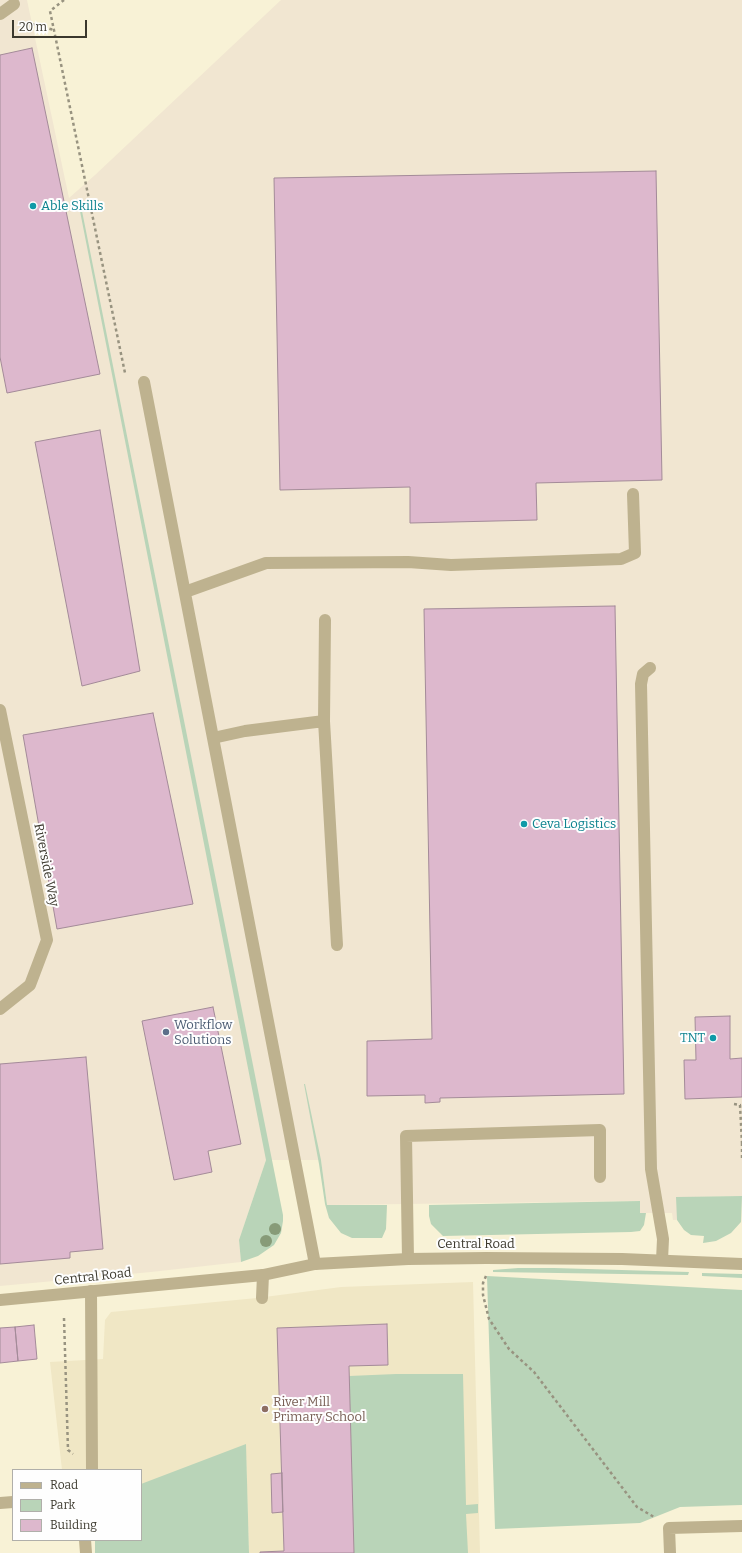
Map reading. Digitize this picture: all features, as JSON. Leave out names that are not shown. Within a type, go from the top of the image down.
[{"type":"street","points":[[0,14],[14,4]]},
{"type":"street","points":[[144,382],[315,1264]]},
{"type":"street","points":[[185,592],[266,563],[408,562],[451,565],[621,559],[635,553],[633,494]]},
{"type":"street","points":[[325,620],[324,720],[337,945]]},
{"type":"street","points":[[650,668],[642,674],[641,708],[651,1169],[663,1239],[662,1260]]},
{"type":"street","name":"Riverside Way","points":[[0,710],[4,748],[47,940],[30,985],[0,1009]]},
{"type":"street","points":[[213,738],[324,720]]},
{"type":"street","points":[[408,1259],[406,1136],[600,1130],[600,1177]]},
{"type":"street","name":"Central Road","points":[[0,1300],[263,1275],[315,1264],[408,1259],[486,1258],[662,1260],[742,1264]]},
{"type":"street","points":[[262,1298],[263,1275]]},
{"type":"street","points":[[91,1291],[92,1469]]},
{"type":"street","points":[[0,1503],[12,1502]]},
{"type":"street","points":[[670,1553],[669,1528],[742,1526]]},
{"type":"street","points":[[85,1541],[86,1553]]},
{"type":"path","points":[[64,0],[50,12],[125,373],[144,382]]},
{"type":"path","points":[[32,24],[54,31]]},
{"type":"path","points":[[734,1104],[740,1104],[742,1158]]},
{"type":"path","points":[[481,1277],[486,1278],[483,1283],[483,1295],[489,1319],[509,1349],[534,1372],[637,1507],[669,1528]]},
{"type":"path","points":[[64,1318],[68,1450],[78,1458]]},
{"type":"shaded area","points":[[0,0],[27,0],[69,198],[281,0],[742,0],[742,1196],[690,1197],[690,1219],[673,1220],[672,1213],[640,1213],[639,1201],[327,1205],[321,1160],[266,1160],[239,1240],[241,1262],[0,1286]]},
{"type":"shaded area","name":"River Mill Primary School","points":[[473,1282],[480,1553],[249,1553],[246,1456],[142,1487],[142,1469],[62,1469],[50,1362],[103,1359],[105,1320],[111,1312],[257,1298],[341,1287]]},
{"type":"green space","points":[[78,201],[80,201],[283,1215],[281,1233],[274,1245],[258,1256],[241,1262],[239,1240],[266,1160]]},
{"type":"green space","points":[[304,1084],[321,1160],[327,1205],[387,1205],[386,1229],[382,1238],[352,1238],[341,1233],[329,1218],[325,1204]]},
{"type":"green space","points":[[742,1196],[741,1222],[731,1233],[716,1241],[703,1243],[704,1236],[691,1235],[684,1230],[677,1220],[676,1197]]},
{"type":"green space","points":[[640,1201],[640,1213],[646,1213],[644,1225],[640,1231],[631,1232],[443,1236],[431,1224],[429,1216],[429,1205]]},
{"type":"green space","points":[[518,1268],[689,1272],[688,1275],[493,1272],[493,1270]]},
{"type":"green space","points":[[702,1273],[742,1274],[742,1278],[702,1276]]},
{"type":"green space","points":[[487,1276],[742,1290],[742,1505],[680,1507],[640,1523],[495,1529]]},
{"type":"green space","points":[[463,1374],[466,1505],[478,1504],[478,1513],[466,1514],[468,1553],[354,1553],[349,1376]]},
{"type":"green space","points":[[246,1444],[249,1553],[95,1553],[95,1541],[142,1541],[142,1484]]},
{"type":"building","name":"Able Skills","points":[[32,48],[100,374],[7,393],[0,357],[0,55]]},
{"type":"building","points":[[656,171],[662,480],[536,483],[537,520],[410,523],[410,487],[280,490],[274,178]]},
{"type":"building","points":[[100,430],[140,671],[82,686],[35,442]]},
{"type":"building","name":"Ceva Logistics","points":[[615,606],[624,1094],[440,1098],[440,1102],[425,1103],[425,1095],[367,1096],[367,1041],[432,1039],[424,609]]},
{"type":"building","points":[[153,713],[193,904],[57,929],[23,735]]},
{"type":"building","points":[[213,1007],[241,1144],[208,1151],[212,1172],[174,1180],[142,1021]]},
{"type":"building","name":"TNT","points":[[730,1016],[730,1059],[742,1058],[742,1097],[685,1099],[684,1060],[696,1060],[695,1017]]},
{"type":"building","points":[[86,1057],[103,1249],[70,1252],[70,1258],[0,1264],[0,1064]]},
{"type":"building","points":[[387,1324],[388,1365],[349,1366],[354,1553],[260,1553],[284,1551],[277,1328]]},
{"type":"building","points":[[34,1325],[37,1359],[18,1361],[15,1327]]},
{"type":"building","points":[[15,1327],[18,1361],[0,1363],[0,1328]]},
{"type":"building","points":[[282,1473],[283,1512],[272,1513],[271,1474]]},
{"type":"place","name":"Able Skills","points":[[33,206]]},
{"type":"place","name":"Ceva Logistics","points":[[524,824]]},
{"type":"place","name":"Workflow Solutions","points":[[166,1032]]},
{"type":"place","name":"TNT","points":[[713,1038]]},
{"type":"place","name":"River Mill Primary School","points":[[265,1409]]}]
